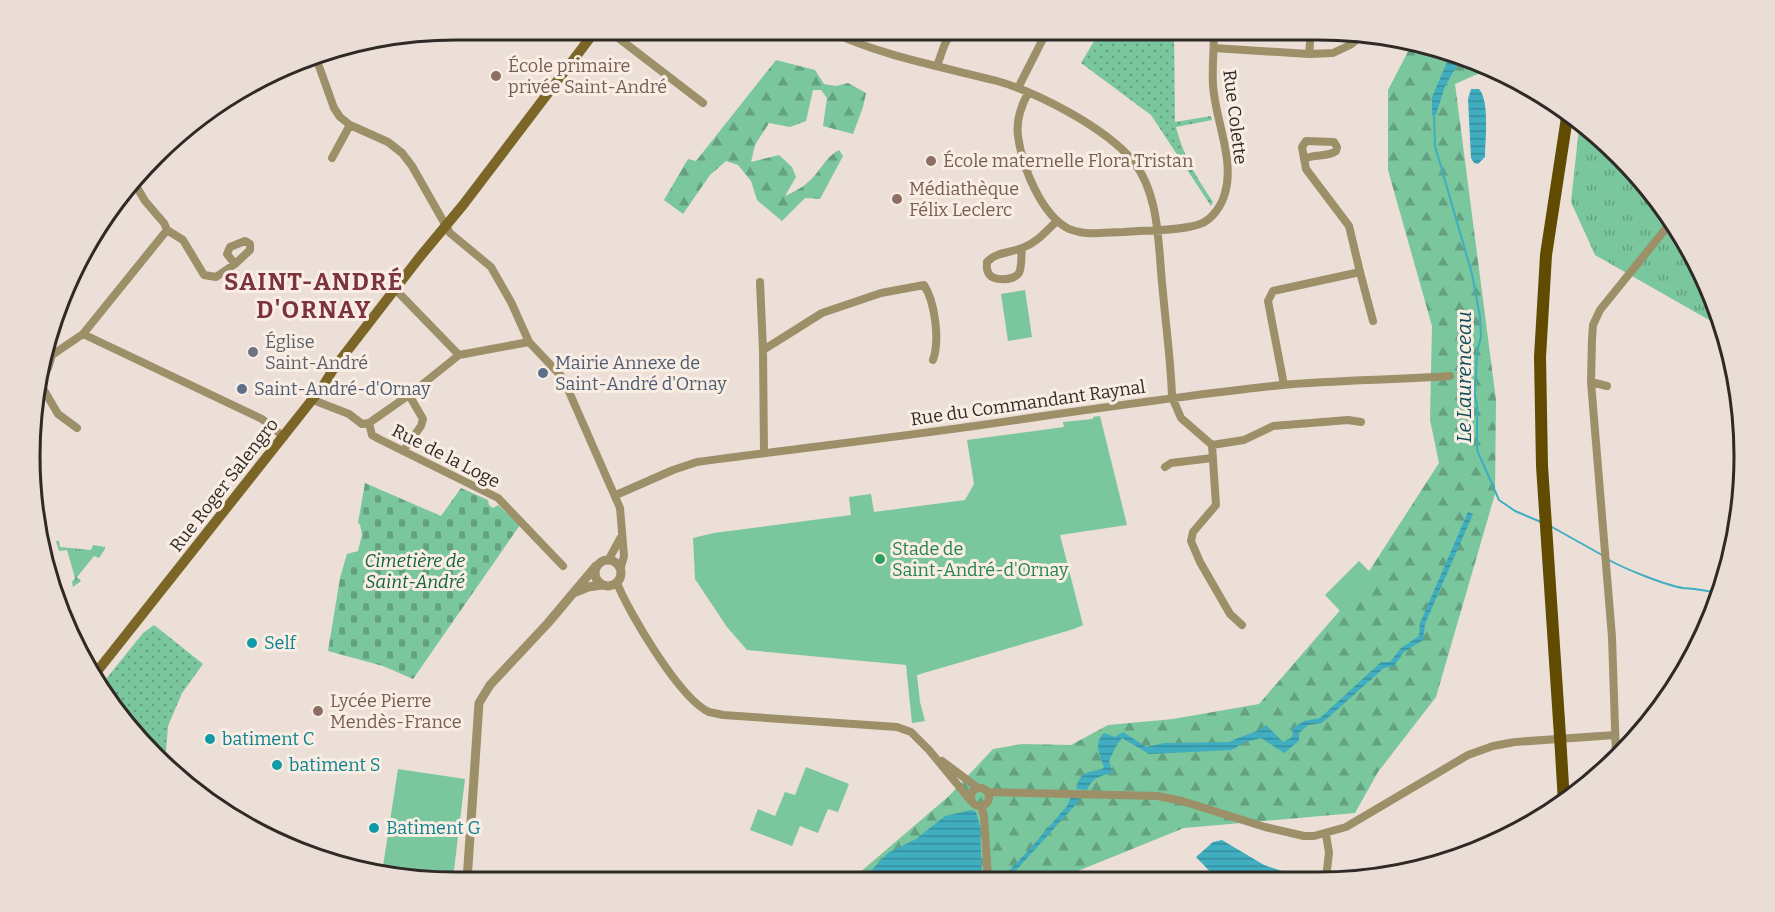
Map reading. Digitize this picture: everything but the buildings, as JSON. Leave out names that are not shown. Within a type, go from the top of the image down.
[{"type":"main road","name":"Rue Roger Salengro","points":[[99,669],[313,400],[334,368],[588,40]]},
{"type":"main road","points":[[1563,792],[1540,415],[1541,326],[1549,232],[1566,122]]},
{"type":"street","points":[[621,40],[703,103]]},
{"type":"street","points":[[848,40],[878,51],[1000,82],[1044,99],[1111,140],[1133,161],[1152,201],[1172,397],[1181,418],[1212,445],[1216,505],[1193,532],[1191,541],[1200,562],[1230,614],[1242,625]]},
{"type":"street","points":[[937,66],[947,40]]},
{"type":"street","points":[[1018,88],[1042,40]]},
{"type":"street","name":"Rue Colette","points":[[1057,221],[1069,229],[1088,234],[1156,230],[1202,224],[1217,210],[1225,195],[1228,164],[1217,116],[1213,84],[1214,40]]},
{"type":"street","points":[[1309,54],[1310,40]]},
{"type":"street","points":[[1214,48],[1309,54],[1333,53],[1354,42]]},
{"type":"street","points":[[318,64],[334,108],[340,117],[350,125],[388,142],[402,153],[412,166],[450,233],[491,267],[511,302],[529,342],[563,378],[616,495],[620,508],[624,556],[621,567],[622,576],[617,583],[610,586],[588,587],[574,593]]},
{"type":"street","points":[[1022,248],[1020,272],[1017,276],[992,278],[988,273],[987,262],[993,256],[1035,242],[1057,221],[1036,192],[1018,135],[1019,115],[1028,93]]},
{"type":"street","points":[[332,158],[350,125]]},
{"type":"street","points":[[1304,159],[1306,169],[1349,226],[1373,321]]},
{"type":"street","points":[[138,189],[167,230],[183,240],[204,275],[216,277],[235,264]]},
{"type":"street","points":[[1616,747],[1612,637],[1591,382],[1593,325],[1600,310],[1666,228]]},
{"type":"street","points":[[54,352],[83,334],[167,230]]},
{"type":"street","points":[[1284,385],[1268,302],[1273,291],[1360,272]]},
{"type":"street","points":[[760,282],[764,453]]},
{"type":"street","points":[[763,350],[822,313],[881,293],[924,285],[931,296],[934,316],[937,348],[933,360]]},
{"type":"street","points":[[396,289],[459,355]]},
{"type":"street","points":[[83,334],[262,419],[284,436]]},
{"type":"street","points":[[313,400],[350,414],[362,424],[369,423],[459,355],[529,342]]},
{"type":"street","name":"Rue du Commandant Raynal","points":[[616,495],[697,462],[1028,419],[1152,402],[1172,397],[1284,385],[1450,376]]},
{"type":"street","points":[[1591,382],[1607,386]]},
{"type":"street","points":[[45,393],[58,414],[77,428]]},
{"type":"street","points":[[404,451],[421,426],[423,419],[409,395]]},
{"type":"street","points":[[1212,445],[1244,440],[1273,426],[1348,420],[1361,422]]},
{"type":"street","name":"Rue de la Loge","points":[[369,423],[372,435],[498,498],[562,566]]},
{"type":"street","points":[[1165,467],[1171,463],[1212,458]]},
{"type":"street","points":[[609,559],[621,537]]},
{"type":"street","points":[[468,872],[479,703],[490,686],[596,566],[609,559],[616,561],[621,567]]},
{"type":"street","points":[[596,566],[596,579],[603,585]]},
{"type":"street","points":[[617,583],[643,635],[687,692],[708,711],[723,715],[897,727],[911,732],[975,805],[981,806],[988,801],[987,792]]},
{"type":"street","points":[[929,750],[978,788],[987,792],[1158,796],[1304,836],[1326,834],[1355,822],[1468,755],[1493,746],[1515,742],[1615,735]]},
{"type":"street","points":[[972,801],[972,793],[978,788]]},
{"type":"street","points":[[981,806],[984,816],[988,872]]},
{"type":"street","points":[[1326,834],[1329,853],[1327,872]]},
{"type":"green space","points":[[1095,40],[1174,40],[1175,122],[1211,116],[1212,120],[1176,127],[1187,157],[1213,202],[1211,206],[1151,115],[1081,63]]},
{"type":"green space","points":[[1409,50],[1480,73],[1455,84],[1496,400],[1495,494],[1436,697],[1378,772],[1355,813],[1184,828],[1075,872],[860,872],[949,796],[993,749],[1022,744],[1071,745],[1108,725],[1173,719],[1259,704],[1355,593],[1439,463],[1430,420],[1432,326],[1388,170],[1388,90]]},
{"type":"green space","points":[[776,60],[815,70],[824,84],[836,86],[848,83],[866,93],[853,134],[823,126],[827,98],[821,90],[813,90],[806,121],[790,127],[769,123],[755,145],[751,162],[779,155],[792,167],[796,177],[785,196],[809,181],[839,150],[843,156],[820,199],[805,198],[782,221],[757,200],[751,181],[738,165],[726,161],[710,175],[683,214],[664,200],[688,159],[696,161]]},
{"type":"green space","points":[[1579,132],[1613,162],[1649,203],[1692,272],[1712,321],[1595,255],[1571,202]]},
{"type":"green space","points":[[1025,290],[1032,337],[1008,341],[1001,294]]},
{"type":"green space","name":"Stade de Saint-André-d'Ornay","points":[[1100,416],[1127,525],[1060,535],[1083,625],[917,675],[925,721],[912,723],[906,665],[747,650],[727,627],[695,579],[693,538],[714,533],[851,515],[849,497],[871,494],[874,512],[965,500],[974,484],[967,440],[1064,427],[1063,422],[1093,419],[1093,417]]},
{"type":"green space","name":"Cimetière de Saint-André","points":[[365,483],[441,516],[461,488],[488,500],[489,505],[493,508],[498,505],[520,525],[413,679],[383,666],[328,651],[340,578],[347,554],[358,551],[362,535],[358,523]]},
{"type":"green space","points":[[56,541],[59,541],[60,547],[91,550],[93,545],[105,547],[105,549],[99,558],[94,556],[77,577],[81,581],[73,587],[72,582],[75,578],[67,550],[59,551]]},
{"type":"green space","points":[[1359,561],[1375,577],[1341,612],[1325,595]]},
{"type":"green space","points":[[154,625],[203,664],[182,693],[168,726],[166,753],[126,709],[106,679],[143,633]]},
{"type":"green space","points":[[806,767],[849,784],[838,812],[828,809],[818,833],[800,826],[792,846],[750,830],[758,809],[775,816],[785,792],[795,795]]},
{"type":"green space","points":[[398,769],[465,779],[454,872],[383,865]]},
{"type":"water","points":[[1447,61],[1458,65],[1445,86],[1436,115],[1432,115],[1432,97]]},
{"type":"water","points":[[1471,89],[1479,89],[1485,102],[1486,112],[1485,157],[1478,164],[1474,163],[1471,158],[1468,99]]},
{"type":"water","points":[[1468,512],[1473,514],[1425,624],[1423,640],[1404,652],[1394,666],[1384,668],[1322,723],[1308,725],[1299,733],[1299,741],[1284,753],[1261,738],[1243,743],[1232,750],[1149,754],[1122,738],[1109,761],[1113,773],[1097,778],[1087,790],[1076,789],[1083,775],[1104,768],[1098,746],[1100,737],[1104,733],[1115,737],[1123,732],[1146,747],[1164,743],[1229,742],[1266,725],[1283,742],[1292,737],[1293,728],[1304,721],[1320,718],[1381,662],[1390,662],[1401,648],[1419,636],[1420,623]]},
{"type":"water","points":[[1071,797],[1079,797],[1079,801],[1014,872],[1008,872],[1028,851],[1067,806]]},
{"type":"water","points":[[971,810],[976,812],[980,826],[982,872],[870,872],[888,853],[916,839],[945,816]]},
{"type":"water","points":[[1222,840],[1264,865],[1285,872],[1210,872],[1196,857],[1213,842]]},
{"type":"waterway","name":"Le Laurenceau","points":[[1434,113],[1435,146],[1472,274],[1480,317],[1481,337],[1477,352],[1475,396],[1477,450],[1499,500],[1515,511],[1541,522]]},
{"type":"waterway","name":"Le Laurenceau","points":[[1552,527],[1602,555]]},
{"type":"waterway","name":"Le Laurenceau","points":[[1609,560],[1666,584],[1711,592]]},
{"type":"place","name":"École primaire privée Saint-André","points":[[496,76]]},
{"type":"place","name":"École maternelle Flora Tristan","points":[[931,161]]},
{"type":"place","name":"Médiathèque Félix Leclerc","points":[[897,199]]},
{"type":"place","name":"Église Saint-André","points":[[253,352]]},
{"type":"place","name":"Mairie Annexe de Saint-André d'Ornay","points":[[543,373]]},
{"type":"place","name":"Saint-André-d'Ornay","points":[[242,389]]},
{"type":"place","name":"Stade de Saint-André-d'Ornay","points":[[880,559]]},
{"type":"place","name":"Self","points":[[252,643]]},
{"type":"place","name":"Lycée Pierre Mendès-France","points":[[318,711]]},
{"type":"place","name":"batiment C","points":[[210,739]]},
{"type":"place","name":"batiment S","points":[[277,765]]},
{"type":"place","name":"Batiment G","points":[[374,828]]},
{"type":"district","name":"SAINT-ANDRÉ D'ORNAY","points":[[314,296]]}]
